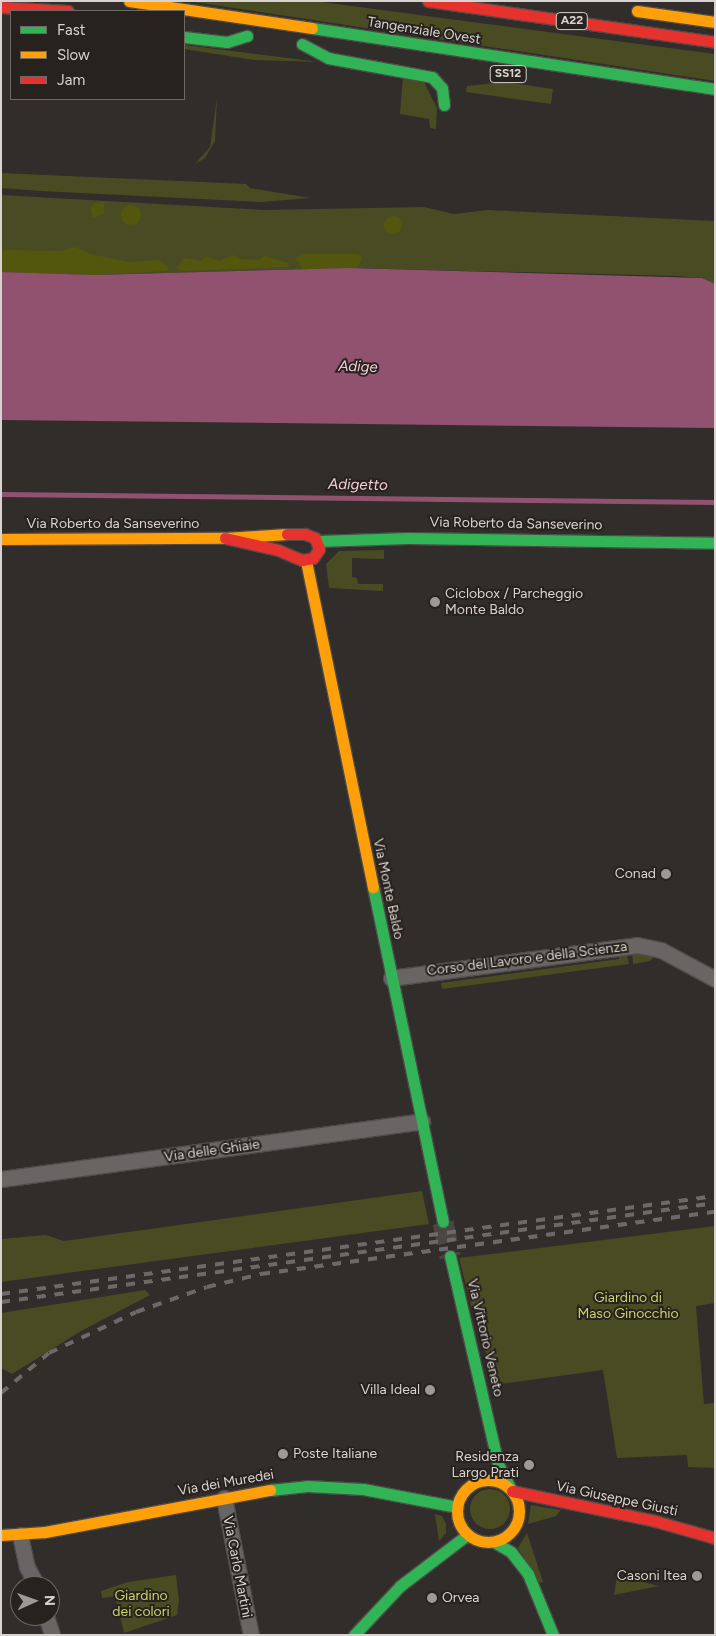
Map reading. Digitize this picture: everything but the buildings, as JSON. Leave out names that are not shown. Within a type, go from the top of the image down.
[{"type":"main road","name":"Tangenziale Ovest","points":[[129,1],[715,89]]},
{"type":"main road","name":"A22","points":[[428,1],[715,42]]},
{"type":"main road","points":[[1,6],[55,10]]},
{"type":"main road","points":[[624,10],[715,22]]},
{"type":"main road","points":[[185,27],[251,37],[227,42],[185,37]]},
{"type":"main road","points":[[395,57],[297,43],[328,58],[427,75],[441,84],[444,104]]},
{"type":"main road","name":"Via Roberto da Sanseverino","points":[[1,539],[225,538],[248,534],[309,534],[318,541],[337,538],[408,538],[715,543]]},
{"type":"main road","points":[[301,534],[292,546],[302,560],[318,552],[318,541]]},
{"type":"main road","name":"Via Roberto da Sanseverino","points":[[225,538],[278,550],[302,560]]},
{"type":"main road","name":"Via Monte Baldo","points":[[302,560],[444,1222]]},
{"type":"main road","name":"Via Vittorio Veneto","points":[[450,1256],[488,1427],[498,1464],[512,1490]]},
{"type":"main road","name":"Via Vittorio Veneto","points":[[484,1456],[488,1427]]},
{"type":"main road","points":[[467,1536],[458,1519],[457,1507],[464,1492],[476,1482],[482,1469]]},
{"type":"main road","points":[[476,1482],[491,1480],[512,1490],[518,1504],[518,1521],[508,1534],[494,1542]]},
{"type":"main road","name":"Via dei Muredei","points":[[1,1535],[20,1535],[269,1490],[331,1487],[363,1489],[457,1507]]},
{"type":"main road","name":"Via Giuseppe Giusti","points":[[512,1490],[655,1521],[715,1538]]},
{"type":"main road","points":[[354,1635],[400,1586],[442,1551],[467,1536],[494,1542],[511,1552],[528,1574],[553,1635]]},
{"type":"street","name":"Corso del Lavoro e della Scienza","points":[[391,978],[637,945],[661,950],[715,979]]},
{"type":"street","name":"Via delle Ghiaie","points":[[1,1179],[422,1121]]},
{"type":"street","name":"Via Carlo Martini","points":[[224,1498],[251,1635]]},
{"type":"street","points":[[20,1535],[27,1567],[32,1576]]},
{"type":"green space","points":[[188,1],[314,1],[715,54],[715,81]]},
{"type":"green space","points":[[185,45],[319,62],[254,60],[185,49]]},
{"type":"green space","points":[[403,76],[422,78],[437,108],[436,129],[430,128],[429,119],[400,114]]},
{"type":"green space","points":[[504,82],[553,89],[551,104],[466,92],[467,86]]},
{"type":"green space","points":[[217,98],[215,141],[205,158],[195,164],[210,147]]},
{"type":"green space","points":[[1,173],[246,184],[250,188],[311,198],[261,202],[1,188]]},
{"type":"green space","points":[[1,195],[265,210],[424,207],[454,214],[487,210],[715,221],[715,284],[702,278],[678,276],[349,268],[94,275],[1,272]]},
{"type":"green space","points":[[384,550],[384,559],[352,558],[352,577],[357,578],[358,584],[383,584],[383,591],[329,588],[326,564],[339,551]]},
{"type":"green space","points":[[636,952],[655,956],[650,961],[633,964],[632,953]]},
{"type":"green space","points":[[627,954],[629,964],[442,989],[441,983],[619,959],[619,955]]},
{"type":"green space","points":[[422,1191],[429,1224],[1,1282],[1,1239],[46,1235],[64,1241]]},
{"type":"green space","name":"Giardino di Maso Ginocchio","points":[[715,1226],[715,1303],[696,1306],[704,1404],[715,1403],[715,1468],[688,1467],[687,1455],[617,1458],[603,1370],[493,1385],[476,1308],[472,1309],[459,1258]]},
{"type":"green space","points":[[145,1290],[150,1295],[81,1331],[12,1374],[1,1368],[1,1313]]},
{"type":"green space","points":[[494,1489],[501,1492],[507,1498],[510,1509],[509,1517],[501,1526],[494,1529],[486,1529],[479,1526],[471,1517],[470,1505],[473,1498],[482,1490]]},
{"type":"green space","points":[[531,1505],[561,1510],[556,1516],[528,1524]]},
{"type":"green space","points":[[435,1514],[442,1516],[446,1524],[446,1533],[439,1541]]},
{"type":"green space","points":[[527,1533],[543,1582],[538,1583],[518,1548]]},
{"type":"green space","name":"Giardino dei colori","points":[[176,1575],[179,1601],[177,1615],[124,1633],[115,1596],[102,1598],[101,1591],[128,1582]]},
{"type":"green space","points":[[617,1576],[659,1586],[614,1595]]},
{"type":"shaded area","points":[[104,202],[104,213],[93,218],[90,208],[95,203]]},
{"type":"shaded area","points":[[127,205],[135,205],[141,211],[141,219],[135,225],[127,225],[121,219],[121,211]]},
{"type":"shaded area","points":[[389,216],[397,216],[402,221],[400,232],[389,234],[384,229],[384,221]]},
{"type":"shaded area","points":[[75,247],[90,254],[129,262],[159,260],[169,267],[167,271],[94,275],[1,272],[1,253],[5,250],[60,251]]},
{"type":"shaded area","points":[[304,254],[353,254],[360,255],[362,259],[357,268],[303,269],[296,258]]},
{"type":"shaded area","points":[[234,255],[240,259],[259,260],[264,256],[288,263],[289,267],[180,271],[177,267],[184,258],[201,261],[206,256],[219,261]]},
{"type":"water","name":"Adige","points":[[349,268],[702,278],[715,284],[715,428],[1,420],[1,272],[94,275]]},
{"type":"waterway","name":"Adigetto","points":[[1,494],[715,502]]},
{"type":"tunnel","points":[[443,1222],[450,1256]]},
{"type":"railway","points":[[1,1294],[715,1196]]},
{"type":"railway","points":[[1,1302],[715,1203]]},
{"type":"railway","points":[[1,1393],[49,1353],[136,1312],[207,1287],[261,1274],[715,1212]]},
{"type":"traffic: fast","points":[[312,28],[715,89]]},
{"type":"traffic: fast","points":[[185,37],[227,42],[247,36]]},
{"type":"traffic: fast","points":[[302,44],[328,58],[432,77],[442,88],[444,105]]},
{"type":"traffic: fast","points":[[317,541],[408,538],[715,543]]},
{"type":"traffic: fast","points":[[373,887],[443,1222]]},
{"type":"traffic: fast","points":[[450,1256],[498,1464],[511,1490]]},
{"type":"traffic: fast","points":[[270,1490],[307,1486],[363,1489],[457,1507]]},
{"type":"traffic: fast","points":[[354,1635],[400,1586],[467,1535]]},
{"type":"traffic: fast","points":[[494,1542],[511,1552],[528,1574],[553,1635]]},
{"type":"traffic: slow","points":[[129,1],[312,28]]},
{"type":"traffic: slow","points":[[637,11],[715,22]]},
{"type":"traffic: slow","points":[[1,539],[225,538],[287,534]]},
{"type":"traffic: slow","points":[[306,561],[373,887]]},
{"type":"traffic: slow","points":[[488,1480],[500,1482],[510,1489],[517,1499],[519,1511],[517,1523],[510,1533],[500,1540],[488,1542],[476,1540],[466,1533],[459,1523],[457,1511],[459,1499],[466,1489],[476,1482],[488,1480]]},
{"type":"traffic: slow","points":[[1,1535],[45,1532],[270,1490]]},
{"type":"traffic: jam","points":[[428,1],[715,42]]},
{"type":"traffic: jam","points":[[1,7],[51,10]]},
{"type":"traffic: jam","points":[[225,538],[278,550],[302,560],[313,558],[319,549],[315,538],[305,534],[287,534]]},
{"type":"traffic: jam","points":[[512,1491],[655,1521],[715,1538]]},
{"type":"place","name":"Ciclobox / Parcheggio Monte Baldo","points":[[435,602]]},
{"type":"place","name":"Conad","points":[[666,874]]},
{"type":"place","name":"Villa Ideal","points":[[430,1390]]},
{"type":"place","name":"Poste Italiane","points":[[283,1454]]},
{"type":"place","name":"Residenza Largo Prati","points":[[529,1465]]},
{"type":"place","name":"Casoni Itea","points":[[697,1576]]},
{"type":"place","name":"Orvea","points":[[432,1598]]}]
